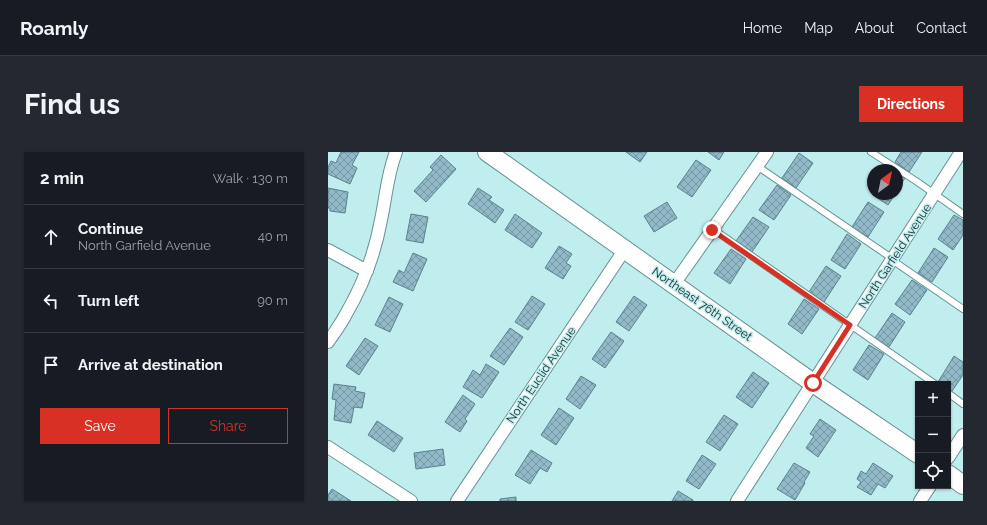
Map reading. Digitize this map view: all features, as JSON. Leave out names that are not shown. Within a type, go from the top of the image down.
[{"type":"street","points":[[328,342],[346,315],[367,271],[382,220],[388,178],[396,152]]},
{"type":"street","name":"Northeast 76th Street","points":[[487,152],[813,383],[917,453]]},
{"type":"street","points":[[674,284],[767,152]]},
{"type":"street","name":"North Garfield Avenue","points":[[737,501],[961,152]]},
{"type":"street","name":"North Euclid Avenue","points":[[457,501],[625,249]]},
{"type":"street","points":[[328,250],[367,271]]},
{"type":"street","points":[[951,453],[963,435]]},
{"type":"street","points":[[328,446],[411,501]]},
{"type":"street","points":[[951,476],[963,485]]},
{"type":"street","points":[[920,501],[928,489]]},
{"type":"lane","points":[[871,152],[963,214]]},
{"type":"lane","points":[[757,166],[963,309]]},
{"type":"lane","points":[[712,230],[931,381]]},
{"type":"lane","points":[[951,395],[963,404]]},
{"type":"building","points":[[341,152],[359,152],[352,165],[357,168],[350,184],[328,174],[328,167],[331,161],[336,163]]},
{"type":"building","points":[[626,152],[647,152],[640,162]]},
{"type":"building","points":[[708,152],[724,152],[719,160]]},
{"type":"building","points":[[901,152],[922,152],[909,172],[903,168],[903,164],[898,164],[895,162]]},
{"type":"building","points":[[799,153],[813,163],[796,188],[782,178]]},
{"type":"building","points":[[441,155],[456,169],[426,202],[414,191],[433,170],[430,167]]},
{"type":"building","points":[[696,160],[711,170],[692,197],[677,187]]},
{"type":"building","points":[[777,185],[791,195],[774,220],[759,210]]},
{"type":"building","points":[[328,188],[348,192],[345,213],[330,211],[330,208],[328,208]]},
{"type":"building","points":[[478,188],[492,197],[489,200],[504,210],[495,223],[468,204]]},
{"type":"building","points":[[880,200],[891,200],[888,205]]},
{"type":"building","points":[[667,202],[677,218],[654,232],[644,216]]},
{"type":"building","points":[[868,202],[884,212],[868,237],[852,227]]},
{"type":"building","points":[[411,214],[428,217],[423,243],[406,240]]},
{"type":"building","points":[[515,214],[542,233],[532,248],[505,230]]},
{"type":"building","points":[[954,215],[963,220],[963,235],[953,250],[938,239]]},
{"type":"building","points":[[753,217],[769,227],[752,252],[736,241]]},
{"type":"building","points":[[847,234],[861,244],[845,269],[831,260]]},
{"type":"building","points":[[559,246],[572,254],[566,263],[571,266],[563,279],[545,268]]},
{"type":"building","points":[[934,248],[948,257],[932,282],[918,273]]},
{"type":"building","points":[[731,249],[746,259],[730,284],[714,273]]},
{"type":"building","points":[[413,253],[427,259],[413,291],[393,282],[399,270],[404,273]]},
{"type":"building","points":[[826,266],[841,276],[824,302],[809,292]]},
{"type":"building","points":[[912,280],[927,290],[910,315],[895,304]]},
{"type":"building","points":[[532,296],[545,304],[528,330],[515,322]]},
{"type":"building","points":[[634,296],[647,305],[629,331],[616,322]]},
{"type":"building","points":[[389,297],[403,304],[390,332],[375,325]]},
{"type":"building","points":[[804,299],[819,309],[802,334],[788,324]]},
{"type":"building","points":[[892,313],[905,322],[889,347],[875,338]]},
{"type":"building","points":[[510,328],[523,337],[504,365],[490,356]]},
{"type":"building","points":[[611,332],[624,341],[605,368],[592,359]]},
{"type":"building","points":[[365,338],[378,346],[359,375],[346,366]]},
{"type":"building","points":[[869,345],[884,354],[868,380],[853,370]]},
{"type":"building","points":[[954,356],[963,362],[963,375],[952,391],[951,381],[939,381]]},
{"type":"building","points":[[486,364],[499,372],[482,398],[463,387],[473,370],[480,375]]},
{"type":"building","points":[[753,372],[769,383],[752,408],[736,397]]},
{"type":"building","points":[[581,376],[596,385],[580,409],[566,399]]},
{"type":"building","points":[[334,384],[356,387],[355,391],[365,393],[362,408],[354,407],[351,423],[334,420],[336,400],[332,399]]},
{"type":"building","points":[[463,395],[475,404],[465,419],[467,421],[460,432],[445,422]]},
{"type":"building","points":[[559,408],[574,418],[556,445],[541,435]]},
{"type":"building","points":[[724,415],[738,424],[720,451],[706,442]]},
{"type":"building","points":[[820,419],[836,430],[818,457],[806,448],[814,436],[810,434]]},
{"type":"building","points":[[377,421],[403,438],[394,452],[368,435]]},
{"type":"building","points":[[443,449],[445,465],[416,469],[414,453]]},
{"type":"building","points":[[531,450],[552,463],[547,472],[540,468],[530,484],[515,475]]},
{"type":"building","points":[[702,455],[716,464],[699,489],[686,481]]},
{"type":"building","points":[[794,463],[810,472],[795,500],[777,489]]},
{"type":"building","points":[[873,463],[893,476],[885,488],[878,484],[871,495],[857,487],[861,482],[857,479],[861,471],[866,474]]},
{"type":"building","points":[[332,489],[351,501],[328,501],[328,495]]},
{"type":"building","points":[[678,491],[693,500],[693,501],[672,501]]},
{"type":"building","points":[[516,497],[516,501],[500,501],[500,499]]},
{"type":"route","points":[[712,230],[850,325],[813,383]]}]
